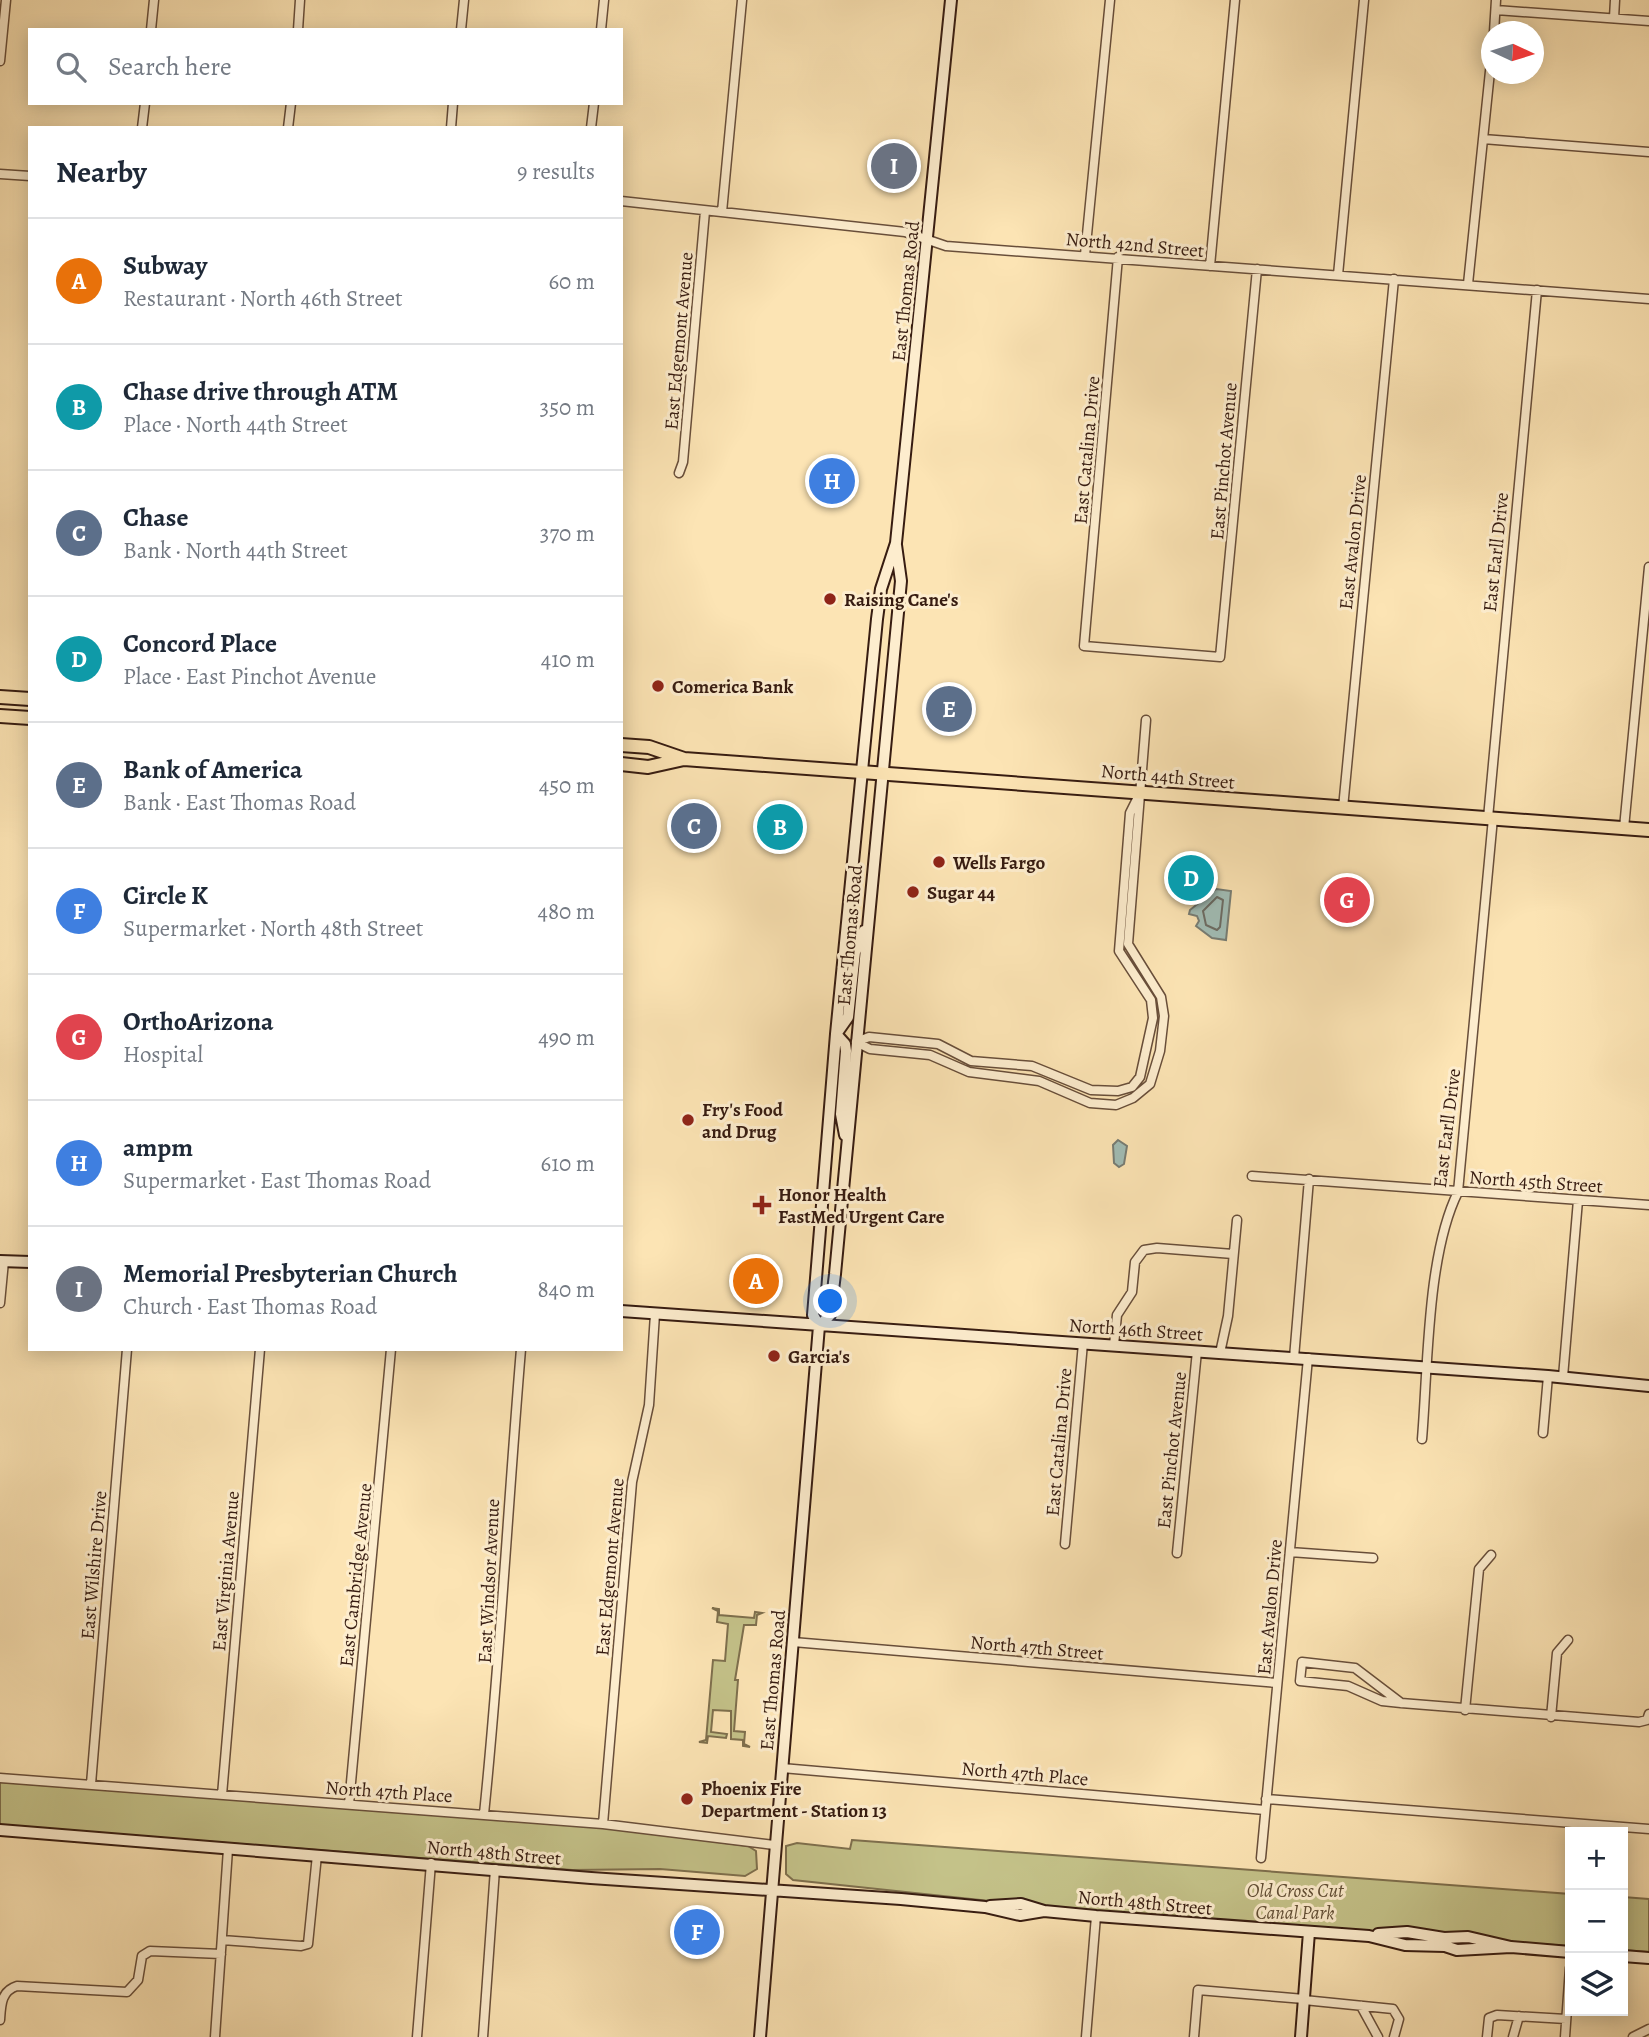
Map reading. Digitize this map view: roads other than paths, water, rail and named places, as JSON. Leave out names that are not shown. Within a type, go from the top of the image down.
[{"type":"main road","name":"East Thomas Road","points":[[760,2037],[819,1326],[813,1315],[836,1034],[881,589],[896,543],[951,0]]},
{"type":"main road","name":"East Thomas Road","points":[[819,1326],[830,1315],[847,1144],[901,581],[896,543]]},
{"type":"main road","points":[[0,696],[28,699]]},
{"type":"main road","points":[[0,716],[28,718]]},
{"type":"main road","name":"North 44th Street","points":[[623,745],[649,747],[684,759],[1649,830]]},
{"type":"main road","name":"North 44th Street","points":[[623,764],[648,766],[684,759]]},
{"type":"main road","points":[[847,1144],[841,1114],[846,1051],[836,1034],[848,1017],[855,952],[868,921]]},
{"type":"main road","points":[[2,1261],[28,1262]]},
{"type":"main road","name":"North 46th Street","points":[[623,1311],[1428,1367],[1649,1386]]},
{"type":"main road","name":"North 48th Street","points":[[0,1830],[985,1907],[1021,1904],[1044,1911],[1309,1932],[1369,1936],[1418,1933],[1427,1937],[1468,1937],[1511,1947],[1565,1952]]},
{"type":"main road","points":[[1301,2037],[1309,1932]]},
{"type":"main road","points":[[1628,1956],[1649,1958]]},
{"type":"street","points":[[0,61],[6,0]]},
{"type":"street","points":[[151,28],[154,0]]},
{"type":"street","points":[[298,28],[300,0]]},
{"type":"street","points":[[461,28],[464,0]]},
{"type":"street","points":[[601,28],[604,0]]},
{"type":"street","points":[[722,212],[743,0]]},
{"type":"street","points":[[1085,255],[1110,0]]},
{"type":"street","points":[[1210,266],[1235,0]]},
{"type":"street","points":[[1338,275],[1364,0]]},
{"type":"street","points":[[1495,21],[1496,0]]},
{"type":"street","points":[[1614,18],[1615,0]]},
{"type":"street","points":[[1496,10],[1649,21]]},
{"type":"street","points":[[1468,284],[1489,84]]},
{"type":"street","points":[[142,126],[145,105]]},
{"type":"street","points":[[288,126],[291,105]]},
{"type":"street","points":[[451,126],[453,105]]},
{"type":"street","points":[[592,126],[594,105]]},
{"type":"street","points":[[1483,139],[1649,152]]},
{"type":"street","points":[[0,174],[28,176]]},
{"type":"street","name":"North 42nd Street","points":[[623,201],[905,232],[946,246],[1649,299]]},
{"type":"street","name":"East Edgemont Avenue","points":[[679,473],[683,462],[705,211]]},
{"type":"street","name":"East Catalina Drive","points":[[1118,257],[1084,646],[1220,657]]},
{"type":"street","name":"East Pinchot Avenue","points":[[1220,657],[1257,269]]},
{"type":"street","name":"East Avalon Drive","points":[[1343,808],[1394,279]]},
{"type":"street","name":"East Earll Drive","points":[[1422,1438],[1439,1247],[1447,1214],[1458,1192],[1537,290]]},
{"type":"street","points":[[1624,828],[1649,567]]},
{"type":"street","points":[[856,1042],[870,1049],[930,1055],[969,1072],[1038,1081],[1090,1103],[1116,1105],[1139,1094],[1150,1084],[1160,1051],[1164,1016],[1161,997],[1128,944],[1146,720]]},
{"type":"street","points":[[856,1042],[869,1037],[938,1044],[971,1061],[1032,1066],[1091,1090],[1118,1091],[1132,1087],[1140,1077],[1153,1018],[1151,1000],[1119,951],[1130,813],[1140,793]]},
{"type":"street","name":"North 45th Street","points":[[1252,1176],[1649,1205]]},
{"type":"street","points":[[1294,1358],[1310,1179]]},
{"type":"street","points":[[1563,1377],[1578,1200]]},
{"type":"street","points":[[1220,1353],[1228,1316],[1237,1220]]},
{"type":"street","points":[[1114,1345],[1117,1315],[1132,1292],[1136,1262],[1143,1250],[1157,1248],[1234,1254]]},
{"type":"street","points":[[0,1303],[2,1261]]},
{"type":"street","name":"East Edgemont Avenue","points":[[603,1824],[632,1482],[649,1405],[655,1314]]},
{"type":"street","name":"East Catalina Drive","points":[[1065,1544],[1083,1343]]},
{"type":"street","name":"East Wilshire Drive","points":[[91,1784],[127,1351]]},
{"type":"street","name":"East Virginia Avenue","points":[[222,1795],[260,1351]]},
{"type":"street","name":"East Cambridge Avenue","points":[[349,1804],[391,1351]]},
{"type":"street","name":"East Windsor Avenue","points":[[484,1814],[501,1632],[505,1538],[521,1351]]},
{"type":"street","name":"East Pinchot Avenue","points":[[1177,1553],[1197,1351]]},
{"type":"street","name":"East Avalon Drive","points":[[1261,1858],[1308,1359]]},
{"type":"street","points":[[1543,1433],[1548,1376]]},
{"type":"street","points":[[1290,1552],[1373,1558]]},
{"type":"street","points":[[1465,1710],[1479,1569],[1491,1555]]},
{"type":"street","points":[[1551,1717],[1557,1653],[1568,1640]]},
{"type":"street","name":"North 47th Street","points":[[793,1642],[1277,1683]]},
{"type":"street","points":[[1401,1703],[1355,1668],[1302,1661],[1300,1681],[1348,1686],[1382,1701],[1465,1710],[1551,1717],[1639,1722],[1648,1717]]},
{"type":"street","name":"North 47th Place","points":[[782,1768],[1265,1810]]},
{"type":"street","name":"North 47th Place","points":[[0,1778],[603,1824],[774,1844]]},
{"type":"street","points":[[1266,1800],[1649,1829]]},
{"type":"street","points":[[215,2037],[228,1849]]},
{"type":"street","points":[[222,1940],[301,1946],[308,1944],[317,1855]]},
{"type":"street","points":[[417,2037],[431,1863]]},
{"type":"street","points":[[483,2037],[495,1869]]},
{"type":"street","points":[[1086,2037],[1096,1916]]},
{"type":"street","points":[[0,2020],[4,1996],[10,1988],[26,1985],[127,1992],[138,1980],[142,1956],[150,1951],[221,1954]]},
{"type":"street","points":[[1194,2037],[1198,1990],[1385,2006],[1397,2012],[1397,2034],[1394,2037]]},
{"type":"street","points":[[1362,2006],[1378,2037]]},
{"type":"street","points":[[1565,2037],[1566,2016]]},
{"type":"street","points":[[1513,2037],[1519,2017]]},
{"type":"street","points":[[1487,2037],[1489,2018],[1566,2019]]},
{"type":"street","points":[[1634,2036],[1649,2029]]},
{"type":"water","points":[[1216,889],[1231,891],[1226,940],[1212,938],[1196,926],[1199,921],[1197,916],[1189,914],[1190,910]]},
{"type":"water","points":[[1118,1140],[1127,1146],[1124,1164],[1119,1167],[1114,1163],[1113,1145]]},
{"type":"place","name":"Memorial Presbyterian Church","points":[[894,166]]},
{"type":"place","name":"ampm","points":[[832,481]]},
{"type":"place","name":"Raising Cane's","points":[[830,599]]},
{"type":"place","name":"Comerica Bank","points":[[658,686]]},
{"type":"place","name":"Bank of America","points":[[949,709]]},
{"type":"place","name":"Chase","points":[[694,826]]},
{"type":"place","name":"Chase drive through ATM","points":[[780,827]]},
{"type":"place","name":"Wells Fargo","points":[[939,862]]},
{"type":"place","name":"Concord Place","points":[[1191,878]]},
{"type":"place","name":"Sugar 44","points":[[913,892]]},
{"type":"place","name":"OrthoArizona","points":[[1347,900]]},
{"type":"place","name":"Fry's Food and Drug","points":[[688,1120]]},
{"type":"place","name":"Honor Health FastMed Urgent Care","points":[[762,1205]]},
{"type":"place","name":"Subway","points":[[756,1281]]},
{"type":"place","name":"Garcia's","points":[[774,1356]]},
{"type":"place","name":"Phoenix Fire Department - Station 13","points":[[687,1799]]},
{"type":"place","name":"Circle K","points":[[697,1932]]},
{"type":"park label","name":"Old Cross Cut Canal Park","points":[[1295,1901]]}]
